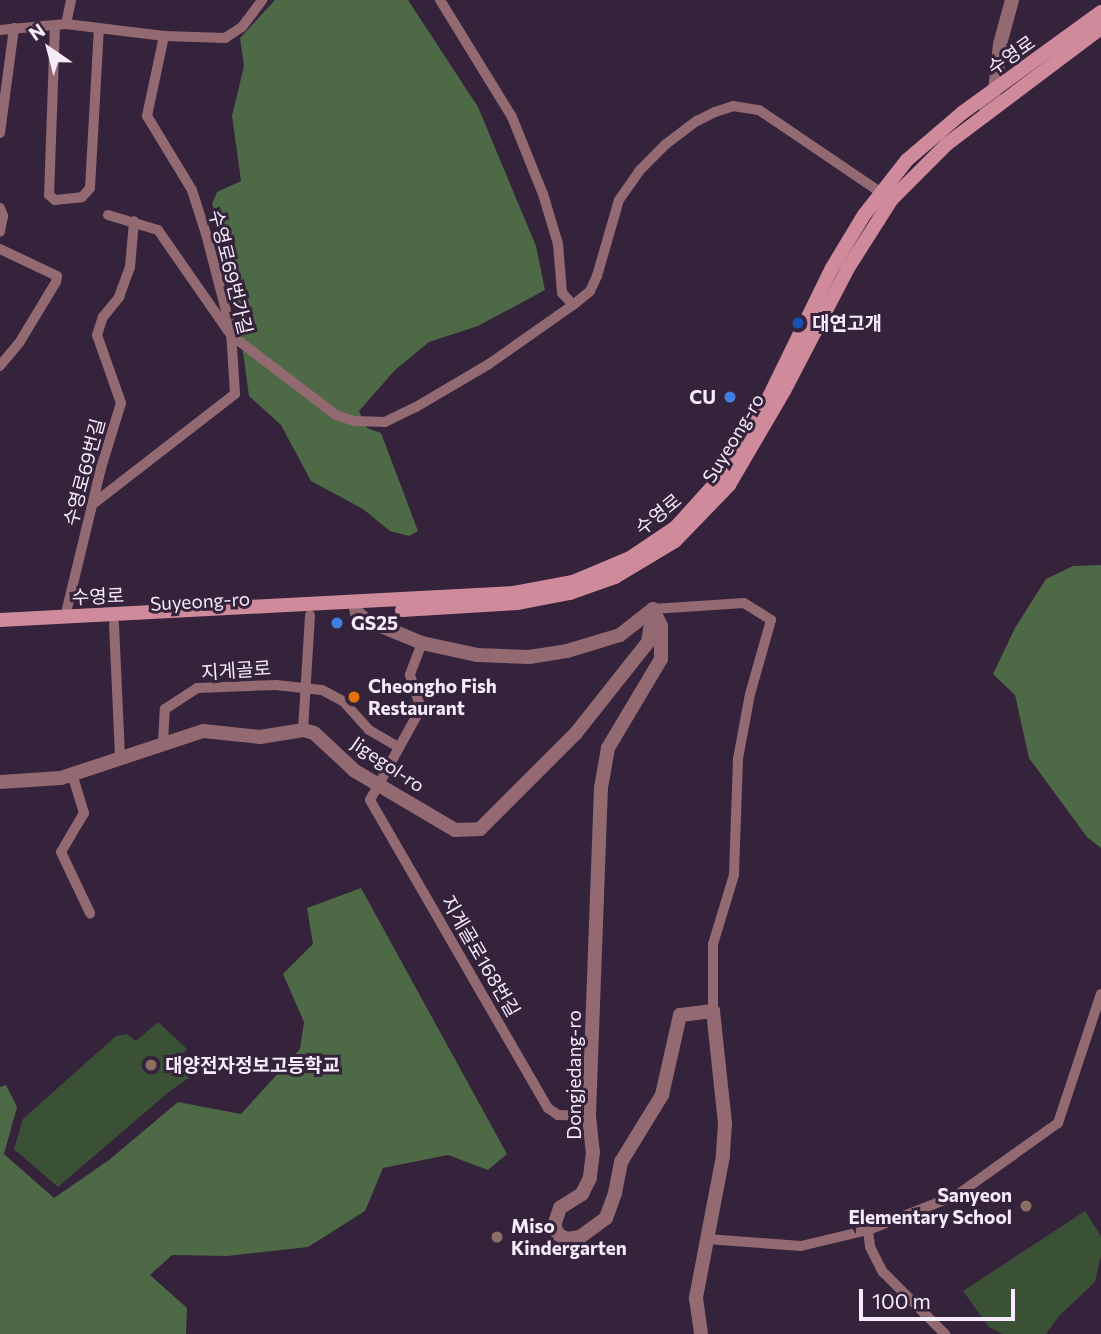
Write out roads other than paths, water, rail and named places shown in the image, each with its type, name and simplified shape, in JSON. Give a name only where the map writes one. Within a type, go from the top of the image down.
[{"type":"main road","name":"수영로","points":[[0,620],[356,608],[546,588],[612,568],[667,534],[695,509],[733,460],[797,341],[832,268],[880,192],[920,148],[1101,12]]},
{"type":"main road","name":"Suyeong-ro","points":[[0,629],[310,615],[356,608],[490,606],[570,593],[615,577],[676,541],[716,501],[740,469],[848,268],[892,199],[923,165],[986,112],[1101,28]]},
{"type":"street","points":[[71,0],[61,25],[55,88],[49,195],[55,200],[82,197],[90,188],[99,28]]},
{"type":"street","points":[[0,30],[61,25],[164,36],[225,38],[242,27],[262,0]]},
{"type":"street","points":[[440,0],[512,117],[543,194],[558,244],[562,293],[573,305]]},
{"type":"street","points":[[986,112],[995,90],[1000,44],[1012,0]]},
{"type":"street","points":[[0,133],[14,28]]},
{"type":"street","name":"수영로69번가길","points":[[93,504],[235,394],[231,335],[215,264],[192,190],[148,116],[164,36]]},
{"type":"street","points":[[108,215],[158,230],[231,335],[336,415],[355,421],[385,422],[489,364],[583,299],[593,284],[618,200],[639,171],[676,136],[715,112],[733,106],[749,106],[759,110],[880,192]]},
{"type":"street","points":[[0,208],[3,216],[0,232]]},
{"type":"street","name":"수영로69번길","points":[[65,617],[121,403],[97,335],[103,317],[119,297],[130,267],[134,221]]},
{"type":"street","points":[[0,249],[57,276],[19,343],[0,366]]},
{"type":"street","points":[[356,608],[366,620],[422,643],[477,655],[529,657],[568,651],[620,635],[653,609],[744,603],[771,620],[750,694],[738,759],[734,874],[713,944],[713,1011],[725,1124],[723,1156],[696,1298],[701,1334]]},
{"type":"street","name":"Jigegol-ro","points":[[303,730],[314,733],[355,771],[455,830],[480,829],[576,733],[624,673],[648,642],[653,609]]},
{"type":"street","name":"Dongjedang-ro","points":[[653,609],[661,626],[661,659],[608,748],[601,787],[589,1116],[593,1152],[590,1178],[582,1194],[560,1208],[554,1224],[558,1234],[566,1239],[580,1237],[606,1218],[615,1193],[621,1162],[662,1095],[680,1015],[713,1011]]},
{"type":"street","points":[[0,782],[61,778],[203,731],[260,737],[303,730],[310,615]]},
{"type":"street","name":"수영로","points":[[114,624],[120,757]]},
{"type":"street","points":[[378,784],[421,708],[410,675],[422,643]]},
{"type":"street","name":"지게골로","points":[[163,743],[165,709],[197,688],[276,684],[322,690],[343,701],[369,730],[398,747]]},
{"type":"street","points":[[72,774],[84,813],[61,852],[90,914]]},
{"type":"street","name":"지게골로168번길","points":[[378,784],[370,800],[548,1108],[558,1115],[589,1116]]},
{"type":"street","points":[[707,1239],[801,1247],[868,1230],[957,1195],[1058,1122],[1101,993]]},
{"type":"street","points":[[868,1230],[870,1247],[883,1272],[945,1334]]},
{"type":"place","name":"대연고개","points":[[798,323]]},
{"type":"place","name":"CU","points":[[730,397]]},
{"type":"place","name":"GS25","points":[[337,623]]},
{"type":"place","name":"Cheongho Fish Restaurant","points":[[354,697]]},
{"type":"place","name":"대양전자정보고등학교","points":[[151,1065]]},
{"type":"place","name":"Sanyeon Elementary School","points":[[1026,1206]]},
{"type":"place","name":"Miso Kindergarten","points":[[497,1237]]}]
